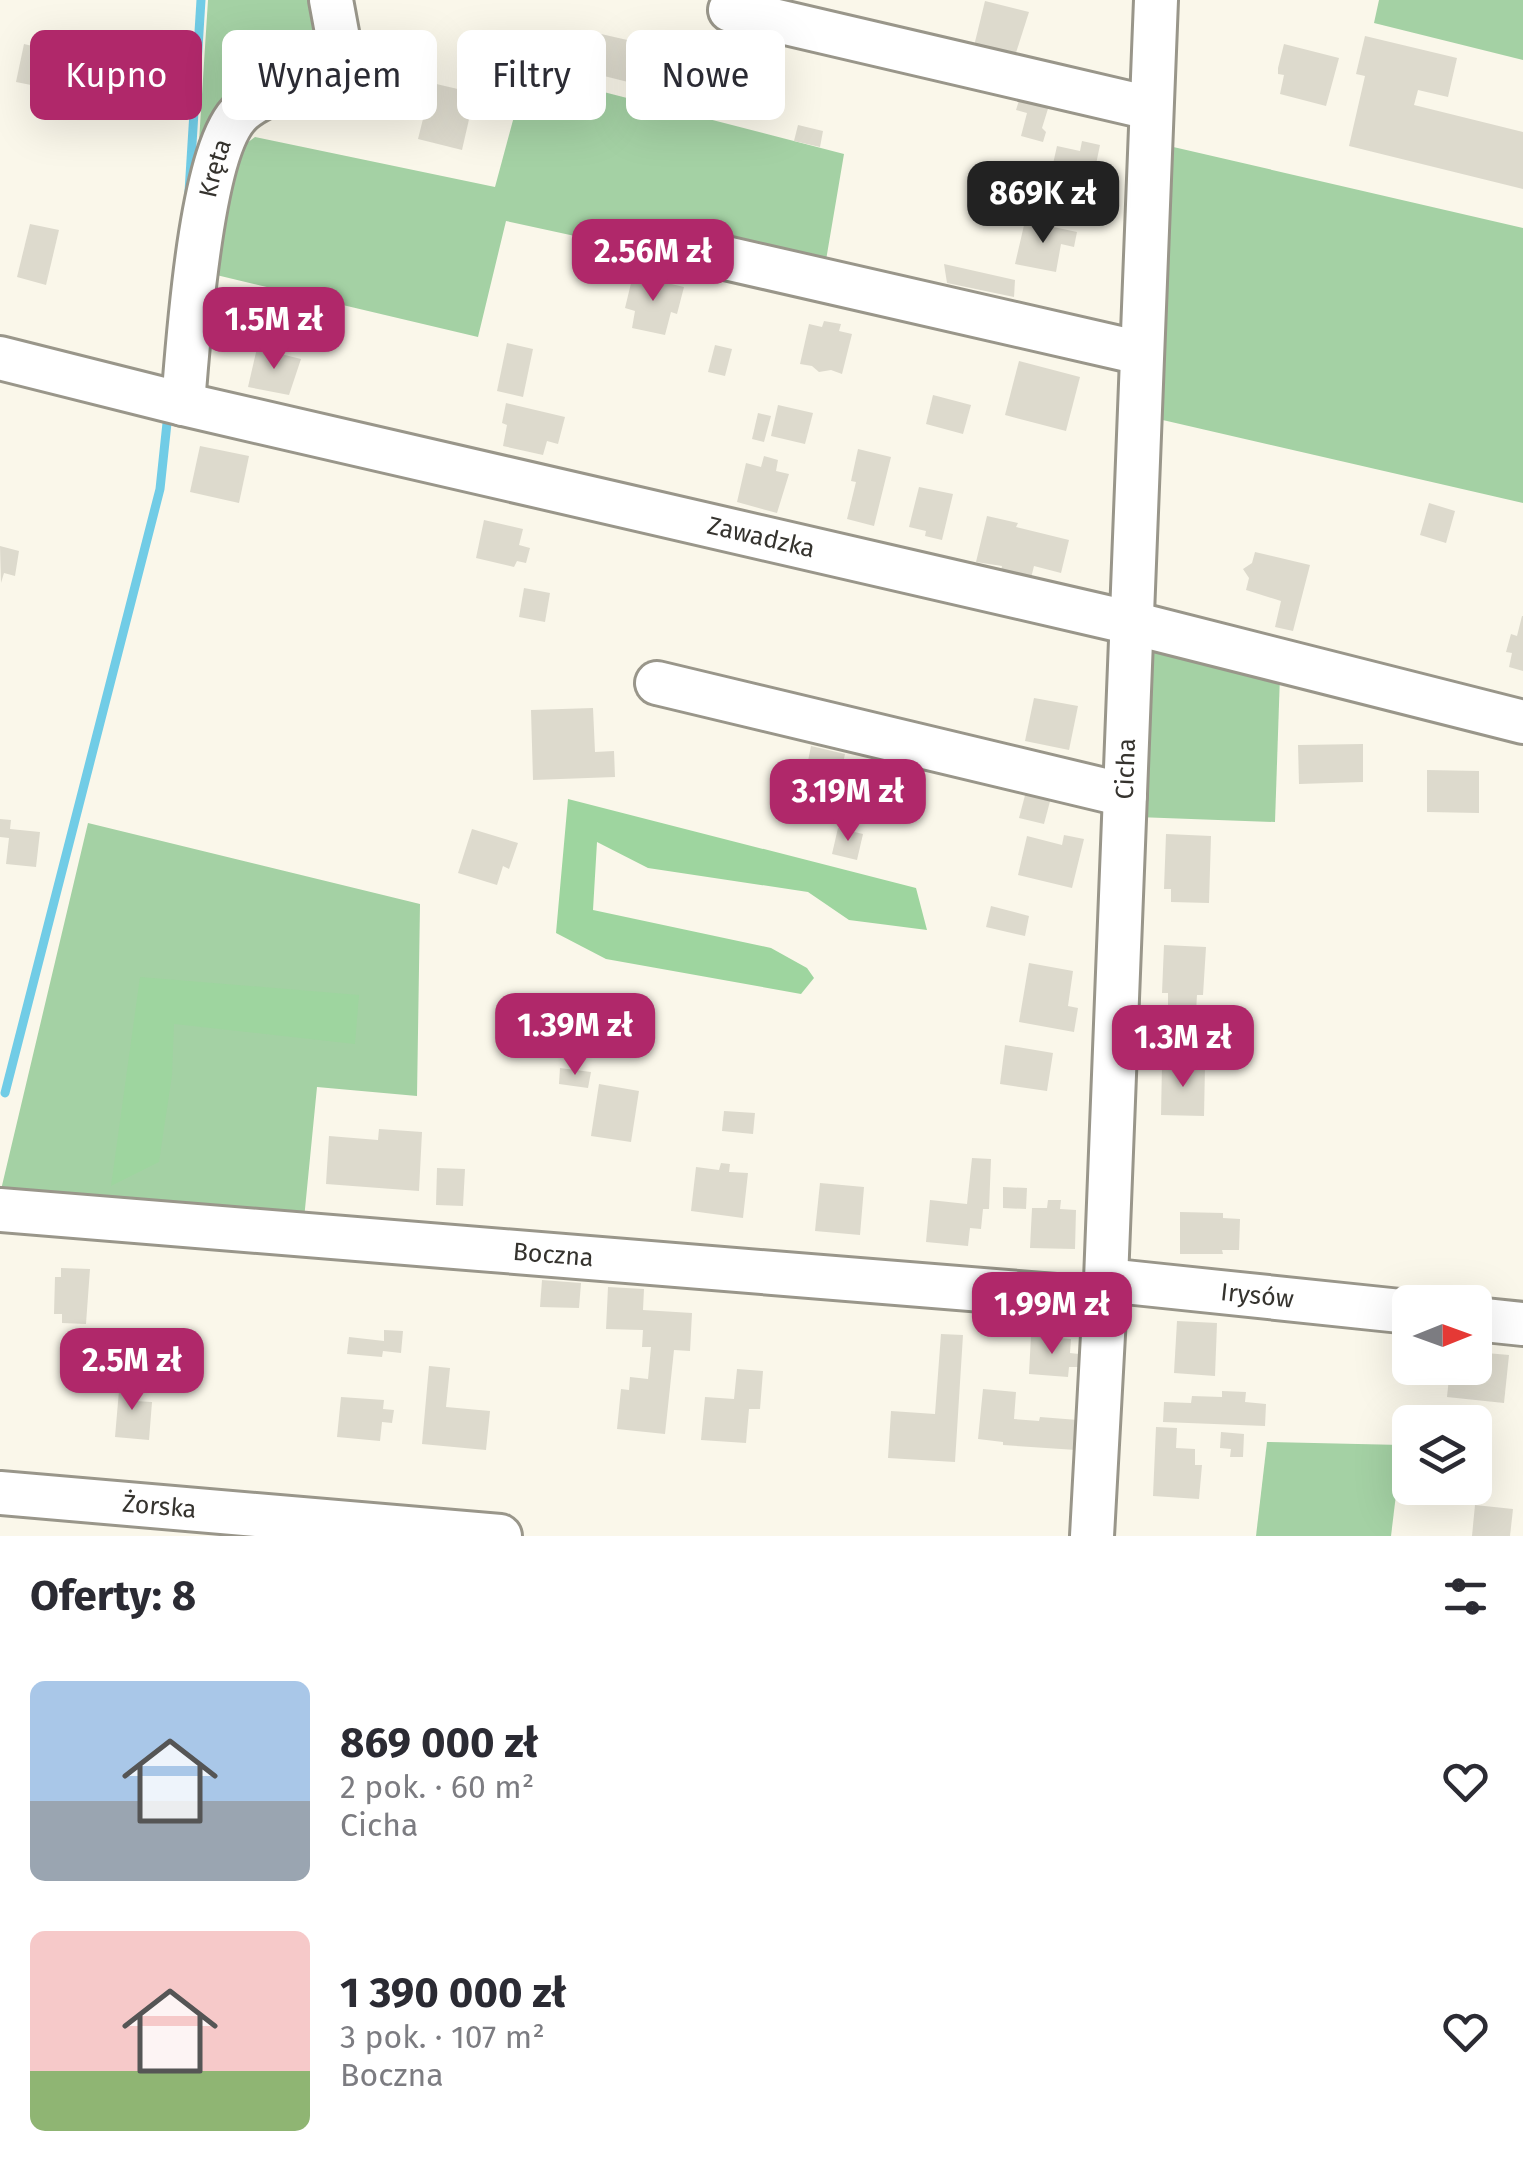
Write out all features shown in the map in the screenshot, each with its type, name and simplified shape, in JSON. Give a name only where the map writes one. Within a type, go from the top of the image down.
[{"type":"street","name":"Kręta","points":[[182,404],[192,291],[209,187],[223,143],[238,114],[262,97],[330,68],[341,54],[331,0]]},
{"type":"street","name":"Cicha","points":[[1092,1536],[1156,0]]},
{"type":"street","points":[[730,10],[1150,108]]},
{"type":"street","points":[[682,248],[1141,354]]},
{"type":"street","name":"Zawadzka","points":[[0,358],[182,404],[1132,624],[1523,722]]},
{"type":"street","points":[[657,683],[1125,795]]},
{"type":"street","name":"Boczna","points":[[0,1210],[1105,1290]]},
{"type":"street","name":"Irysów","points":[[1105,1290],[1392,1311]]},
{"type":"street","points":[[1492,1320],[1523,1324]]},
{"type":"street","name":"Żorska","points":[[0,1493],[500,1536]]},
{"type":"green space","points":[[208,0],[321,0],[327,30],[222,30],[222,120],[236,120],[194,220]]},
{"type":"green space","points":[[1379,0],[1523,0],[1523,60],[1374,23]]},
{"type":"green space","points":[[606,93],[626,98],[626,120],[712,120],[844,154],[824,272],[667,256],[506,221],[478,337],[208,273],[232,154],[255,137],[495,187],[513,120],[606,120]]},
{"type":"green space","points":[[1169,146],[1523,228],[1523,503],[1154,418]]},
{"type":"green space","points":[[1159,646],[1280,675],[1275,822],[1137,817],[1144,656]]},
{"type":"green space","points":[[568,799],[916,888],[927,930],[849,920],[808,892],[648,868],[597,842],[593,910],[771,948],[807,968],[814,978],[801,994],[606,959],[556,933]]},
{"type":"green space","points":[[88,823],[420,904],[417,1096],[317,1087],[304,1219],[0,1194]]},
{"type":"green space","points":[[140,977],[359,995],[355,1044],[174,1024],[172,1075],[159,1162],[111,1186]]},
{"type":"green space","points":[[1267,1442],[1392,1445],[1395,1505],[1391,1536],[1256,1536]]},
{"type":"building","points":[[985,1],[1029,12],[1015,56],[974,46]]},
{"type":"building","points":[[606,35],[626,40],[626,82],[606,76]]},
{"type":"building","points":[[1365,36],[1457,58],[1448,97],[1418,90],[1414,105],[1523,132],[1523,189],[1349,146],[1365,76],[1356,74]]},
{"type":"building","points":[[24,44],[30,45],[30,85],[16,82]]},
{"type":"building","points":[[1284,44],[1339,58],[1326,106],[1280,94],[1284,75],[1278,74],[1278,68]]},
{"type":"building","points":[[437,84],[457,89],[457,120],[469,120],[462,150],[418,139],[423,120],[437,120]]},
{"type":"building","points":[[1022,91],[1051,99],[1042,128],[1046,132],[1043,142],[1021,136],[1027,113],[1016,110]]},
{"type":"building","points":[[798,125],[823,131],[820,147],[794,141]]},
{"type":"building","points":[[1082,141],[1100,145],[1090,193],[1039,182],[1043,162],[1053,164],[1057,146],[1080,151]]},
{"type":"building","points":[[983,192],[1001,195],[995,224],[977,221]]},
{"type":"building","points":[[1025,221],[1077,232],[1074,247],[1061,244],[1056,272],[1015,264]]},
{"type":"building","points":[[30,224],[59,230],[46,285],[17,277]]},
{"type":"building","points":[[944,264],[1015,280],[1014,297],[947,283]]},
{"type":"building","points":[[633,275],[684,287],[677,314],[671,312],[665,335],[632,328],[635,311],[625,308]]},
{"type":"building","points":[[249,307],[266,311],[261,332],[245,329]]},
{"type":"building","points":[[824,321],[841,324],[839,331],[852,334],[842,374],[831,370],[819,372],[800,364],[809,324],[822,327]]},
{"type":"building","points":[[507,343],[533,349],[523,397],[497,391]]},
{"type":"building","points":[[715,345],[732,349],[725,376],[708,372]]},
{"type":"building","points":[[257,348],[301,359],[289,395],[248,387]]},
{"type":"building","points":[[1019,361],[1080,377],[1066,431],[1005,415]]},
{"type":"building","points":[[933,395],[971,405],[963,434],[926,424]]},
{"type":"building","points":[[506,403],[565,417],[558,444],[547,441],[543,455],[503,446]]},
{"type":"building","points":[[778,405],[813,413],[805,444],[771,436]]},
{"type":"building","points":[[758,413],[771,416],[764,442],[752,439]]},
{"type":"building","points":[[200,446],[249,456],[239,503],[190,492]]},
{"type":"building","points":[[858,449],[891,457],[874,526],[847,519],[856,482],[851,481]]},
{"type":"building","points":[[764,456],[778,460],[776,471],[789,474],[777,513],[737,502],[746,463],[761,467]]},
{"type":"building","points":[[919,487],[953,494],[942,540],[909,527]]},
{"type":"building","points":[[1429,503],[1455,511],[1446,543],[1420,535]]},
{"type":"building","points":[[987,516],[1069,540],[1061,573],[1034,566],[1031,578],[1001,571],[1002,566],[976,562]]},
{"type":"building","points":[[484,520],[523,529],[519,545],[530,548],[526,563],[517,561],[514,567],[476,558]]},
{"type":"building","points":[[0,546],[19,551],[15,576],[4,573],[1,583]]},
{"type":"building","points":[[1255,552],[1310,565],[1293,631],[1275,627],[1281,601],[1246,590],[1249,578],[1243,569],[1252,563]]},
{"type":"building","points":[[524,588],[550,593],[545,622],[519,617]]},
{"type":"building","points":[[1522,616],[1523,671],[1509,667],[1512,653],[1506,652],[1511,634],[1517,636]]},
{"type":"building","points":[[1034,698],[1078,706],[1069,750],[1025,741]]},
{"type":"building","points":[[593,708],[595,752],[614,751],[615,777],[533,780],[531,710]]},
{"type":"building","points":[[1363,744],[1363,782],[1299,784],[1298,745]]},
{"type":"building","points":[[811,746],[845,754],[840,777],[833,776],[824,812],[786,803],[795,764],[807,766]]},
{"type":"building","points":[[1427,770],[1479,771],[1479,813],[1427,812]]},
{"type":"building","points":[[1028,784],[1053,790],[1044,824],[1019,818]]},
{"type":"building","points":[[0,819],[11,820],[10,829],[40,832],[36,867],[6,864],[9,838],[0,837]]},
{"type":"building","points":[[838,828],[863,834],[857,860],[832,854]]},
{"type":"building","points":[[472,829],[518,843],[509,869],[503,866],[497,885],[458,873]]},
{"type":"building","points":[[1166,834],[1211,836],[1209,903],[1171,902],[1171,889],[1164,889]]},
{"type":"building","points":[[1064,835],[1084,839],[1072,888],[1018,875],[1027,836],[1062,845]]},
{"type":"building","points":[[991,906],[1029,916],[1025,936],[986,927]]},
{"type":"building","points":[[1164,945],[1206,947],[1203,995],[1197,995],[1196,1012],[1168,1011],[1168,993],[1162,993]]},
{"type":"building","points":[[1029,963],[1073,971],[1068,1006],[1078,1008],[1074,1032],[1019,1022]]},
{"type":"building","points":[[1005,1045],[1053,1053],[1047,1091],[1000,1084]]},
{"type":"building","points":[[1162,1065],[1205,1066],[1204,1116],[1161,1115]]},
{"type":"building","points":[[560,1068],[591,1072],[588,1088],[559,1084]]},
{"type":"building","points":[[599,1084],[639,1091],[631,1142],[591,1136]]},
{"type":"building","points":[[724,1111],[755,1113],[753,1134],[722,1131]]},
{"type":"building","points":[[379,1129],[422,1132],[419,1191],[326,1184],[329,1136],[378,1140]]},
{"type":"building","points":[[972,1158],[991,1159],[989,1209],[983,1209],[981,1229],[970,1228],[968,1246],[926,1242],[930,1200],[967,1204]]},
{"type":"building","points":[[721,1163],[730,1164],[729,1172],[748,1173],[743,1218],[691,1211],[696,1167],[719,1170]]},
{"type":"building","points":[[437,1168],[465,1169],[463,1206],[436,1205]]},
{"type":"building","points":[[820,1183],[864,1187],[860,1235],[815,1231]]},
{"type":"building","points":[[1003,1187],[1027,1188],[1026,1209],[1003,1208]]},
{"type":"building","points":[[1048,1200],[1061,1200],[1060,1209],[1076,1210],[1075,1249],[1030,1248],[1032,1208],[1047,1208]]},
{"type":"building","points":[[1180,1212],[1223,1213],[1223,1218],[1240,1219],[1239,1250],[1180,1254]]},
{"type":"building","points":[[61,1268],[90,1269],[86,1324],[62,1323],[62,1314],[54,1314],[55,1277],[61,1277]]},
{"type":"building","points":[[542,1280],[581,1283],[579,1308],[540,1307]]},
{"type":"building","points":[[608,1287],[644,1289],[643,1310],[692,1313],[690,1351],[674,1350],[665,1434],[617,1429],[621,1389],[629,1390],[630,1377],[648,1379],[651,1347],[642,1347],[643,1330],[606,1329]]},
{"type":"building","points":[[1177,1321],[1217,1323],[1215,1376],[1174,1373]]},
{"type":"building","points":[[384,1330],[403,1331],[401,1353],[383,1351],[382,1357],[347,1354],[349,1337],[384,1341]]},
{"type":"building","points":[[941,1334],[963,1335],[955,1462],[888,1458],[891,1411],[935,1414]]},
{"type":"building","points":[[1031,1336],[1071,1339],[1070,1353],[1079,1354],[1078,1367],[1069,1367],[1068,1377],[1029,1374]]},
{"type":"building","points":[[150,1337],[178,1339],[176,1368],[148,1366]]},
{"type":"building","points":[[1492,1354],[1509,1355],[1504,1403],[1447,1397],[1448,1385],[1492,1385]]},
{"type":"building","points":[[429,1366],[450,1368],[446,1407],[490,1411],[486,1450],[422,1444]]},
{"type":"building","points":[[737,1369],[763,1371],[760,1409],[749,1409],[746,1443],[701,1440],[705,1397],[734,1399]]},
{"type":"building","points":[[120,1379],[137,1381],[135,1401],[152,1402],[149,1440],[115,1437]]},
{"type":"building","points":[[983,1389],[1016,1392],[1014,1419],[1078,1420],[1076,1450],[1003,1445],[978,1439]]},
{"type":"building","points":[[1222,1391],[1246,1392],[1245,1402],[1266,1404],[1265,1426],[1163,1422],[1164,1402],[1191,1403],[1192,1396],[1222,1397]]},
{"type":"building","points":[[341,1397],[384,1400],[383,1409],[394,1410],[392,1423],[382,1422],[380,1441],[337,1437]]},
{"type":"building","points":[[1156,1427],[1177,1428],[1176,1448],[1195,1449],[1195,1465],[1202,1465],[1199,1499],[1153,1496]]},
{"type":"building","points":[[1221,1432],[1244,1434],[1243,1457],[1230,1457],[1231,1449],[1220,1448]]},
{"type":"building","points":[[1475,1505],[1513,1509],[1510,1536],[1472,1536]]},
{"type":"waterway","points":[[189,192],[201,0]]},
{"type":"waterway","points":[[5,1093],[160,489],[167,423]]}]
